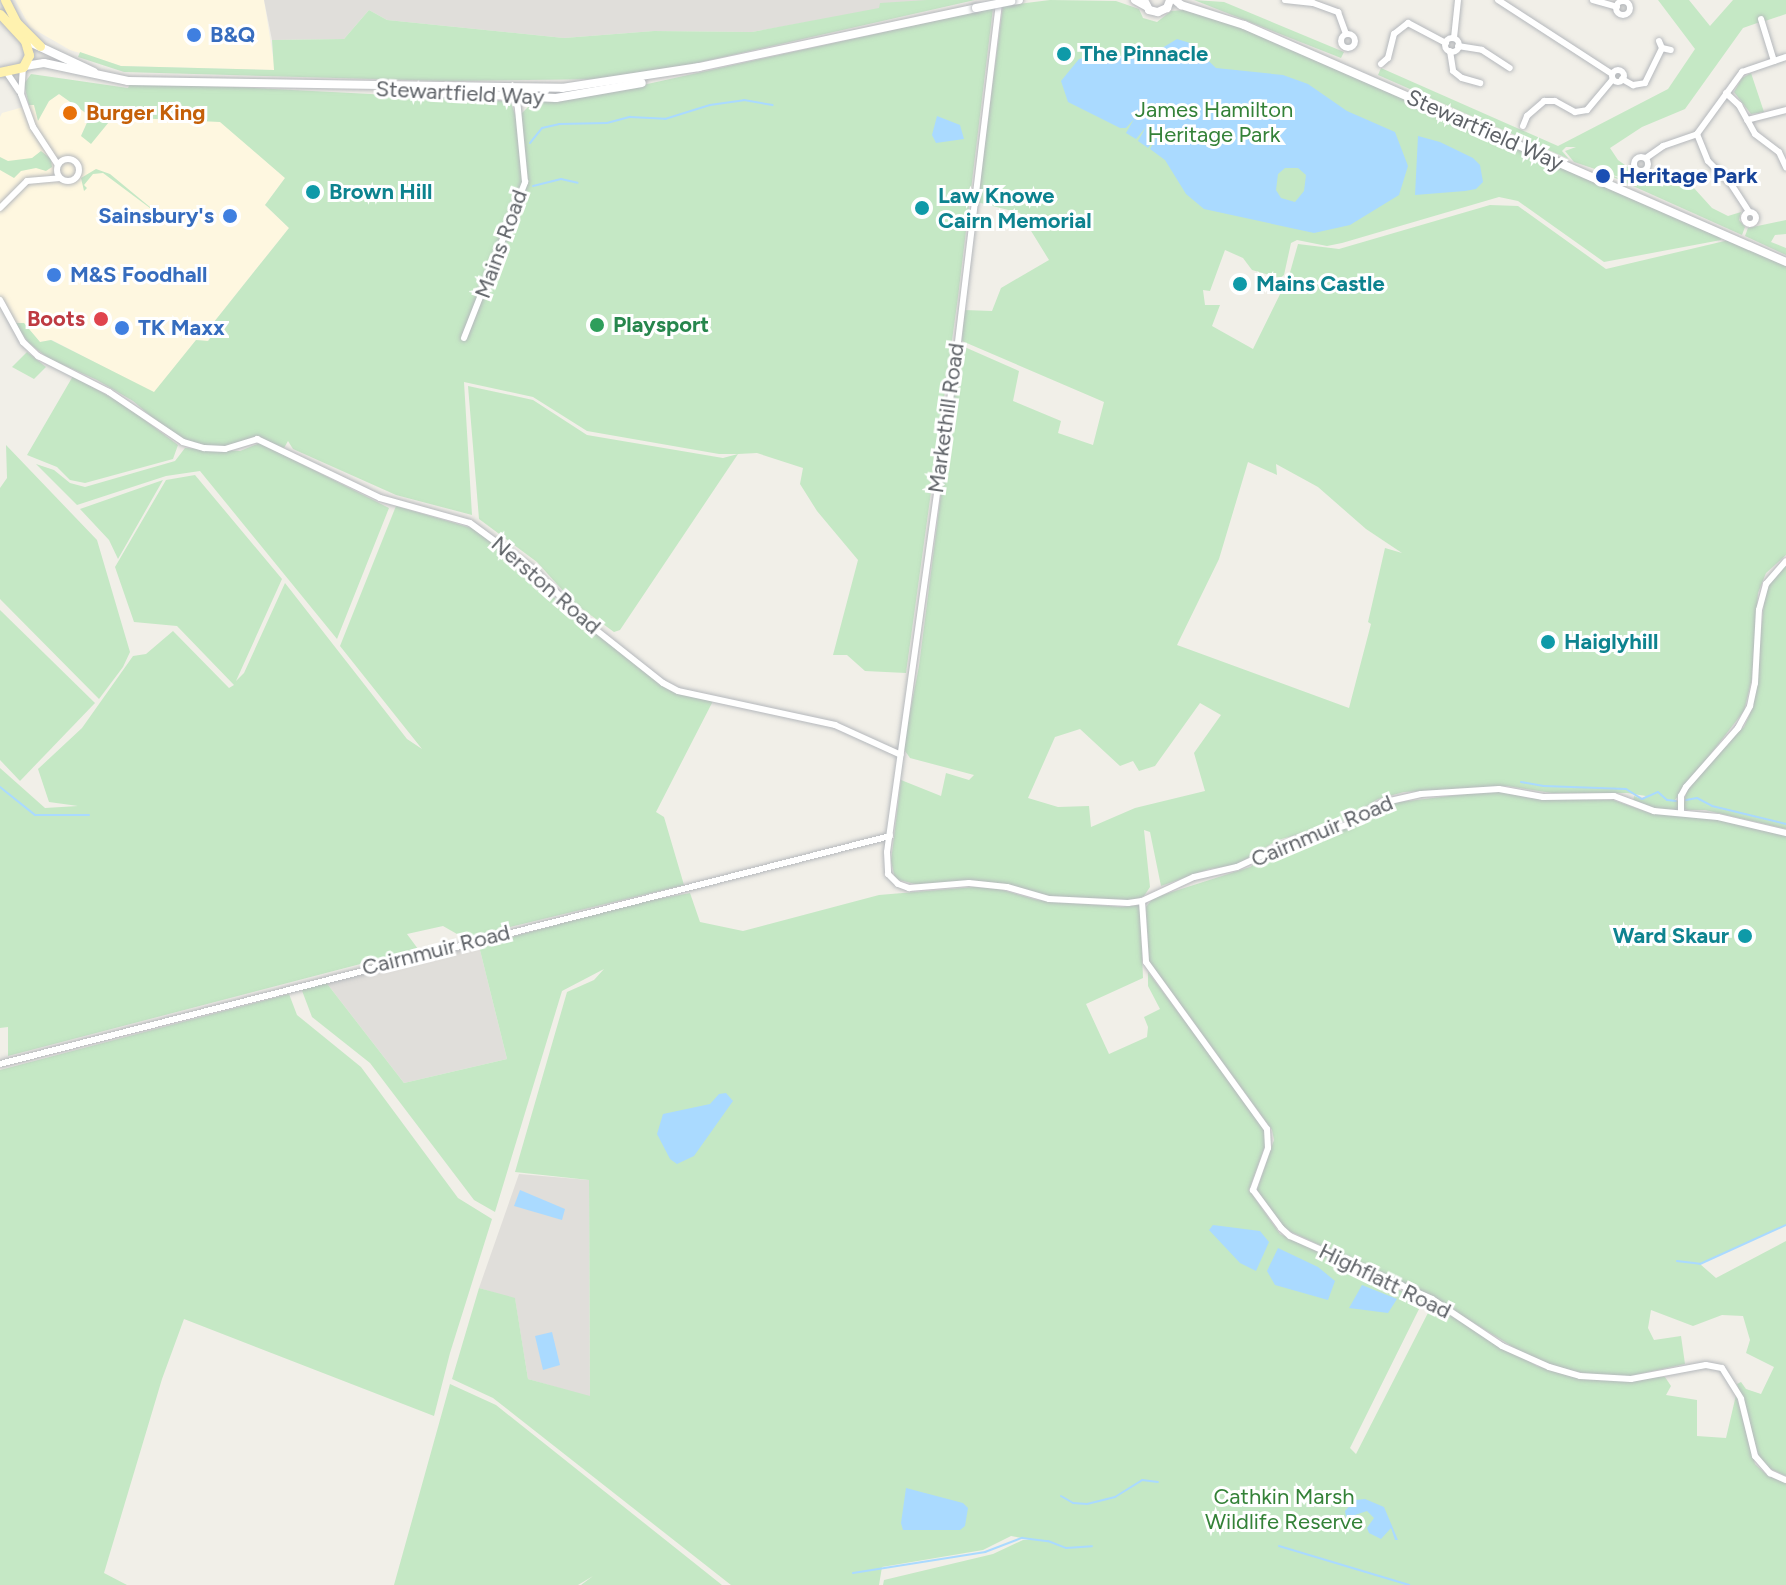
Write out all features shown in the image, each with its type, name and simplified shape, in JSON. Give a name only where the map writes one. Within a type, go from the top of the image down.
[{"type":"main road","points":[[5,0],[16,22],[40,46]]},
{"type":"main road","points":[[0,14],[13,32],[24,39],[29,51],[24,66],[3,74]]},
{"type":"main road","points":[[0,31],[13,32]]},
{"type":"street","name":"Markethill Road","points":[[890,836],[958,343],[999,0]]},
{"type":"street","points":[[1135,0],[1145,3]]},
{"type":"street","points":[[1285,0],[1314,1],[1338,12],[1346,34]]},
{"type":"street","points":[[1458,0],[1454,38],[1458,46]]},
{"type":"street","points":[[1594,0],[1617,7]]},
{"type":"street","name":"Stewartfield Way","points":[[361,86],[517,99],[593,94],[699,67],[1015,1]]},
{"type":"street","points":[[1500,1],[1612,76]]},
{"type":"street","name":"Stewartfield Way","points":[[1145,3],[1153,12],[1173,3],[1244,25],[1786,262]]},
{"type":"street","points":[[1761,19],[1774,61]]},
{"type":"street","points":[[1381,64],[1388,58],[1394,34],[1408,23],[1446,43],[1453,71],[1480,83]]},
{"type":"street","points":[[1765,29],[1773,26]]},
{"type":"street","points":[[1446,43],[1454,38]]},
{"type":"street","name":"Stewartfield Way","points":[[24,39],[106,77]]},
{"type":"street","points":[[1523,126],[1524,114],[1549,100],[1575,112],[1587,110],[1612,76],[1621,71],[1622,79],[1633,85],[1645,83],[1660,45],[1671,50]]},
{"type":"street","points":[[1450,51],[1458,46],[1482,50],[1510,68]]},
{"type":"street","points":[[1381,48],[1390,50]]},
{"type":"street","points":[[1646,158],[1663,146],[1697,134],[1742,72],[1786,57]]},
{"type":"street","name":"Stewartfield Way","points":[[24,66],[44,63],[106,77],[361,86],[562,88],[699,67]]},
{"type":"street","points":[[1497,72],[1502,64]]},
{"type":"street","points":[[21,94],[24,66]]},
{"type":"street","points":[[3,74],[21,94],[35,133],[59,164],[60,178]]},
{"type":"street","points":[[1726,93],[1739,105],[1755,134],[1785,158],[1786,167]]},
{"type":"street","name":"Mains Road","points":[[464,338],[525,182],[517,99]]},
{"type":"street","points":[[1747,120],[1786,110]]},
{"type":"street","points":[[1697,134],[1708,161],[1731,184],[1749,212]]},
{"type":"street","points":[[0,208],[19,186],[46,177],[72,180],[79,171],[75,162],[59,164],[46,177]]},
{"type":"street","name":"Nerston Road","points":[[0,300],[12,325],[38,356],[109,392],[183,442],[204,448],[225,449],[257,439],[380,498],[480,528],[534,570],[586,622],[678,691],[835,725],[901,755]]},
{"type":"street","points":[[3,325],[12,325]]},
{"type":"street","points":[[1681,811],[1681,796],[1686,787],[1738,728],[1750,706],[1755,683],[1759,610],[1766,584],[1786,561]]},
{"type":"street","name":"Cairnmuir Road","points":[[874,842],[887,852],[888,874],[898,884],[909,888],[969,883],[1007,887],[1049,899],[1142,901],[1194,877],[1237,867],[1293,841],[1347,825],[1381,803],[1421,794],[1499,789],[1543,797],[1614,796],[1654,811],[1681,811],[1786,833]]},
{"type":"street","points":[[887,852],[890,836]]},
{"type":"street","name":"Cairnmuir Road","points":[[0,1064],[296,985],[890,836]]},
{"type":"street","name":"Highflatt Road","points":[[1142,901],[1146,962],[1267,1129],[1268,1148],[1253,1190],[1281,1228],[1290,1236],[1432,1299],[1502,1346],[1549,1367],[1580,1376],[1631,1379],[1706,1365],[1722,1368],[1741,1399],[1755,1456],[1770,1473],[1786,1480]]},
{"type":"shaded area","points":[[15,0],[264,0],[275,70],[121,66],[70,50],[30,27]]},
{"type":"shaded area","points":[[264,0],[930,0],[752,32],[654,31],[564,38],[387,20],[369,10],[344,39],[272,40]]},
{"type":"shaded area","points":[[59,94],[90,116],[81,136],[112,117],[220,121],[285,178],[265,205],[289,228],[214,322],[215,332],[207,341],[196,340],[154,393],[52,340],[40,342],[24,324],[14,323],[0,296],[0,117],[2,113],[34,104],[38,120],[49,101]]},
{"type":"shaded area","points":[[479,946],[507,1059],[404,1083],[325,981]]},
{"type":"shaded area","points":[[519,1174],[589,1180],[590,1397],[528,1379],[515,1299],[479,1288]]},
{"type":"green space","points":[[975,0],[697,63],[605,79],[446,81],[124,72],[78,57],[80,52],[121,66],[274,70],[272,40],[344,39],[369,10],[387,20],[564,38],[654,31],[752,32],[879,8],[880,3]]},
{"type":"green space","name":"James Hamilton Heritage Park","points":[[1050,0],[1116,1],[1139,9],[1143,18],[1157,22],[1171,11],[1183,10],[1242,27],[1719,235],[1721,240],[1604,262],[1518,201],[1499,197],[1342,243],[1327,246],[1297,240],[1291,243],[1284,275],[1280,278],[1252,270],[1243,258],[1225,250],[1210,291],[1203,290],[1205,305],[1220,305],[1212,326],[1253,349],[1289,276],[1298,244],[1339,249],[1490,205],[1518,206],[1606,269],[1729,240],[1786,265],[1786,555],[1766,573],[1758,593],[1752,678],[1744,711],[1675,800],[1679,801],[1679,811],[1654,811],[1633,803],[1634,796],[1642,799],[1646,796],[1627,793],[1552,793],[1507,786],[1404,792],[1378,799],[1340,823],[1278,840],[1236,865],[1209,869],[1161,886],[1150,832],[1144,830],[1150,887],[1144,896],[1133,901],[1056,898],[990,882],[915,884],[895,879],[891,861],[901,780],[941,796],[946,773],[969,780],[974,775],[910,758],[903,748],[919,666],[960,345],[1019,371],[1013,401],[1061,421],[1058,433],[1093,445],[1104,402],[962,341],[964,310],[992,311],[1001,288],[1049,260],[1020,213],[977,202],[1003,6]],"holes":[[[1248,462],[1277,475],[1276,464],[1318,487],[1366,529],[1402,553],[1385,548],[1368,622],[1371,624],[1349,708],[1177,645],[1219,559]],[[1200,703],[1221,715],[1194,753],[1205,791],[1135,808],[1091,827],[1089,806],[1058,807],[1028,798],[1055,737],[1080,729],[1120,766],[1133,761],[1139,771],[1155,766]]]},
{"type":"green space","points":[[1194,0],[1224,2],[1344,52],[1341,58]]},
{"type":"green space","points":[[1658,0],[1689,0],[1710,26],[1733,0],[1786,0],[1786,14],[1765,21],[1762,16],[1760,22],[1743,28],[1685,109],[1642,127],[1610,148],[1618,160],[1636,173],[1647,172],[1653,183],[1663,187],[1662,180],[1685,171],[1693,187],[1712,208],[1728,216],[1741,212],[1739,220],[1745,227],[1742,235],[1604,173],[1622,179],[1619,172],[1619,177],[1574,162],[1565,151],[1576,147],[1566,147],[1562,151],[1569,159],[1378,75],[1381,68],[1558,146],[1668,89],[1695,49]]},
{"type":"green space","name":"Playsport","points":[[993,8],[958,297],[906,673],[865,671],[847,655],[833,655],[858,560],[817,511],[800,484],[803,468],[757,453],[719,454],[587,431],[533,397],[464,382],[472,515],[396,495],[293,449],[288,441],[284,448],[258,437],[229,447],[194,445],[167,430],[133,401],[97,380],[48,358],[29,343],[14,323],[24,323],[40,342],[51,340],[154,392],[196,340],[208,341],[215,332],[214,322],[289,228],[265,205],[285,178],[220,122],[113,117],[91,144],[81,136],[90,116],[59,94],[49,101],[38,121],[34,105],[29,105],[24,84],[31,74],[128,88],[130,84],[235,87],[506,101],[511,103],[515,114],[521,114],[533,102],[602,94]]},
{"type":"green space","points":[[1751,73],[1764,112],[1751,114],[1734,92],[1742,78]]},
{"type":"green space","points":[[41,151],[51,159],[52,167],[46,171],[36,168],[21,171],[14,178],[0,170],[0,157],[8,161],[32,158]]},
{"type":"green space","points":[[96,169],[110,174],[162,217],[103,173],[93,174],[84,185],[87,188],[84,191],[81,178]]},
{"type":"green space","points":[[1786,220],[1786,234],[1775,235],[1771,242],[1786,248],[1786,255],[1745,236],[1748,228]]},
{"type":"green space","points":[[27,352],[46,367],[34,379],[12,367]]},
{"type":"green space","points":[[73,376],[126,406],[178,445],[173,459],[85,483],[70,480],[57,467],[27,455]]},
{"type":"green space","points":[[468,386],[533,400],[587,435],[723,458],[738,454],[620,630],[614,632],[574,603],[537,562],[479,519]]},
{"type":"green space","points":[[260,443],[389,508],[337,639],[200,471],[166,476],[77,505],[36,464],[54,470],[70,483],[85,487],[175,461],[185,448],[240,451]]},
{"type":"green space","points":[[6,445],[97,540],[130,652],[123,667],[99,699],[0,599],[0,488],[7,478]]},
{"type":"green space","points":[[195,475],[282,579],[236,681],[244,673],[285,583],[407,739],[422,749],[340,646],[396,506],[478,530],[517,561],[562,605],[663,686],[713,701],[656,812],[664,817],[684,885],[464,938],[443,926],[407,934],[418,949],[8,1056],[8,1027],[0,1028],[0,768],[45,808],[78,806],[49,802],[38,769],[82,728],[133,656],[146,654],[173,631],[229,688],[234,685],[177,626],[134,622],[115,567],[166,480]]},
{"type":"green space","points":[[163,480],[118,559],[109,540],[80,509]]},
{"type":"green space","points":[[1786,564],[1786,829],[1705,810],[1687,810],[1683,808],[1687,789],[1712,756],[1744,727],[1753,707],[1765,594],[1770,579]]},
{"type":"green space","points":[[0,610],[95,703],[20,781],[0,760]]},
{"type":"green space","name":"Cathkin Marsh Wildlife Reserve","points":[[1499,790],[1529,798],[1613,800],[1650,813],[1719,819],[1786,835],[1786,1225],[1700,1264],[1716,1278],[1786,1241],[1786,1476],[1765,1466],[1759,1457],[1737,1384],[1741,1382],[1746,1389],[1761,1394],[1774,1367],[1746,1353],[1750,1340],[1743,1316],[1722,1315],[1693,1326],[1651,1310],[1648,1328],[1654,1340],[1681,1336],[1685,1364],[1625,1377],[1665,1377],[1671,1386],[1666,1395],[1697,1400],[1697,1436],[1726,1438],[1736,1395],[1755,1464],[1768,1476],[1786,1483],[1786,1585],[883,1585],[884,1580],[993,1554],[1023,1540],[1032,1540],[1011,1536],[983,1550],[882,1567],[879,1585],[731,1585],[493,1398],[452,1379],[479,1288],[515,1298],[528,1379],[590,1396],[589,1180],[515,1172],[567,992],[594,980],[604,969],[562,991],[495,1212],[474,1200],[370,1063],[312,1017],[301,988],[325,981],[404,1083],[507,1059],[479,946],[636,903],[690,893],[700,922],[743,931],[879,895],[974,887],[999,889],[1037,900],[1122,907],[1140,905],[1143,978],[1086,1004],[1109,1054],[1147,1037],[1148,1027],[1144,1017],[1160,1009],[1148,986],[1148,972],[1265,1128],[1266,1143],[1249,1190],[1280,1234],[1423,1301],[1350,1448],[1356,1454],[1432,1305],[1537,1366],[1573,1377],[1610,1377],[1572,1371],[1531,1358],[1432,1297],[1285,1229],[1257,1190],[1274,1140],[1272,1130],[1149,961],[1146,907],[1153,898],[1250,867],[1276,850],[1337,831],[1383,804]]},
{"type":"green space","points":[[289,994],[297,1015],[361,1067],[458,1198],[492,1219],[450,1353],[434,1416],[184,1319],[162,1379],[104,1573],[127,1585],[0,1585],[0,1070]]},
{"type":"green space","points":[[450,1384],[496,1405],[722,1585],[581,1585],[593,1576],[578,1585],[394,1585]]},
{"type":"water","points":[[1177,39],[1190,43],[1216,68],[1283,75],[1308,84],[1347,111],[1395,132],[1408,166],[1399,195],[1350,225],[1314,233],[1204,209],[1186,194],[1165,160],[1150,149],[1158,135],[1148,148],[1138,141],[1146,127],[1136,139],[1126,133],[1134,119],[1126,128],[1120,128],[1068,102],[1061,81],[1079,59],[1100,53],[1135,59],[1152,54]],"holes":[[[1285,168],[1298,168],[1306,175],[1304,191],[1295,202],[1281,198],[1276,190],[1278,174]]]},
{"type":"water","points":[[937,116],[960,125],[964,139],[936,143],[932,135]]},
{"type":"water","points":[[1418,136],[1440,142],[1473,158],[1480,165],[1483,182],[1476,189],[1415,195]]},
{"type":"water","points":[[726,1093],[733,1101],[694,1156],[677,1164],[670,1159],[657,1134],[663,1114],[710,1104],[719,1094]]},
{"type":"water","points":[[520,1190],[565,1209],[562,1220],[514,1206]]},
{"type":"water","points":[[1213,1225],[1260,1231],[1269,1242],[1256,1271],[1240,1263],[1209,1230]]},
{"type":"water","points":[[1278,1248],[1318,1267],[1335,1281],[1328,1300],[1275,1285],[1267,1271]]},
{"type":"water","points":[[1362,1285],[1397,1299],[1388,1313],[1349,1308]]},
{"type":"water","points":[[552,1332],[560,1365],[543,1370],[535,1336]]},
{"type":"water","points":[[906,1488],[963,1503],[968,1508],[965,1526],[960,1530],[903,1530],[901,1523]]},
{"type":"water","points":[[1365,1499],[1384,1507],[1398,1540],[1395,1540],[1391,1528],[1381,1539],[1369,1533],[1367,1528],[1374,1518],[1367,1511],[1352,1516],[1358,1528],[1343,1528],[1347,1523],[1345,1511],[1355,1500]]},
{"type":"waterway","points":[[530,143],[542,128],[559,124],[607,123],[630,117],[665,119],[710,105],[744,100],[773,105]]},
{"type":"waterway","points":[[533,186],[561,179],[578,183]]},
{"type":"waterway","points":[[1521,782],[1544,786],[1626,789],[1642,799],[1658,792],[1667,800],[1676,801]]},
{"type":"waterway","points":[[0,787],[35,815],[89,815]]},
{"type":"waterway","points":[[1686,800],[1697,798],[1712,806],[1786,824]]},
{"type":"waterway","points":[[1677,1261],[1700,1264],[1786,1225]]},
{"type":"waterway","points":[[1061,1496],[1073,1503],[1087,1504],[1115,1497],[1142,1480],[1158,1482]]},
{"type":"waterway","points":[[853,1573],[985,1552],[1022,1538],[1048,1541],[1066,1548],[1092,1546]]},
{"type":"waterway","points":[[1279,1546],[1409,1585]]},
{"type":"place","name":"B&Q","points":[[194,35]]},
{"type":"place","name":"The Pinnacle","points":[[1064,54]]},
{"type":"place","name":"Burger King","points":[[70,113]]},
{"type":"place","name":"Heritage Park","points":[[1603,176]]},
{"type":"place","name":"Brown Hill","points":[[313,192]]},
{"type":"place","name":"Law Knowe Cairn Memorial","points":[[922,208]]},
{"type":"place","name":"Sainsbury's","points":[[230,216]]},
{"type":"place","name":"M&S Foodhall","points":[[54,275]]},
{"type":"place","name":"Mains Castle","points":[[1240,284]]},
{"type":"place","name":"Boots","points":[[101,319]]},
{"type":"place","name":"Playsport","points":[[597,325]]},
{"type":"place","name":"TK Maxx","points":[[122,328]]},
{"type":"place","name":"Haiglyhill","points":[[1548,642]]},
{"type":"place","name":"Ward Skaur","points":[[1745,936]]}]
